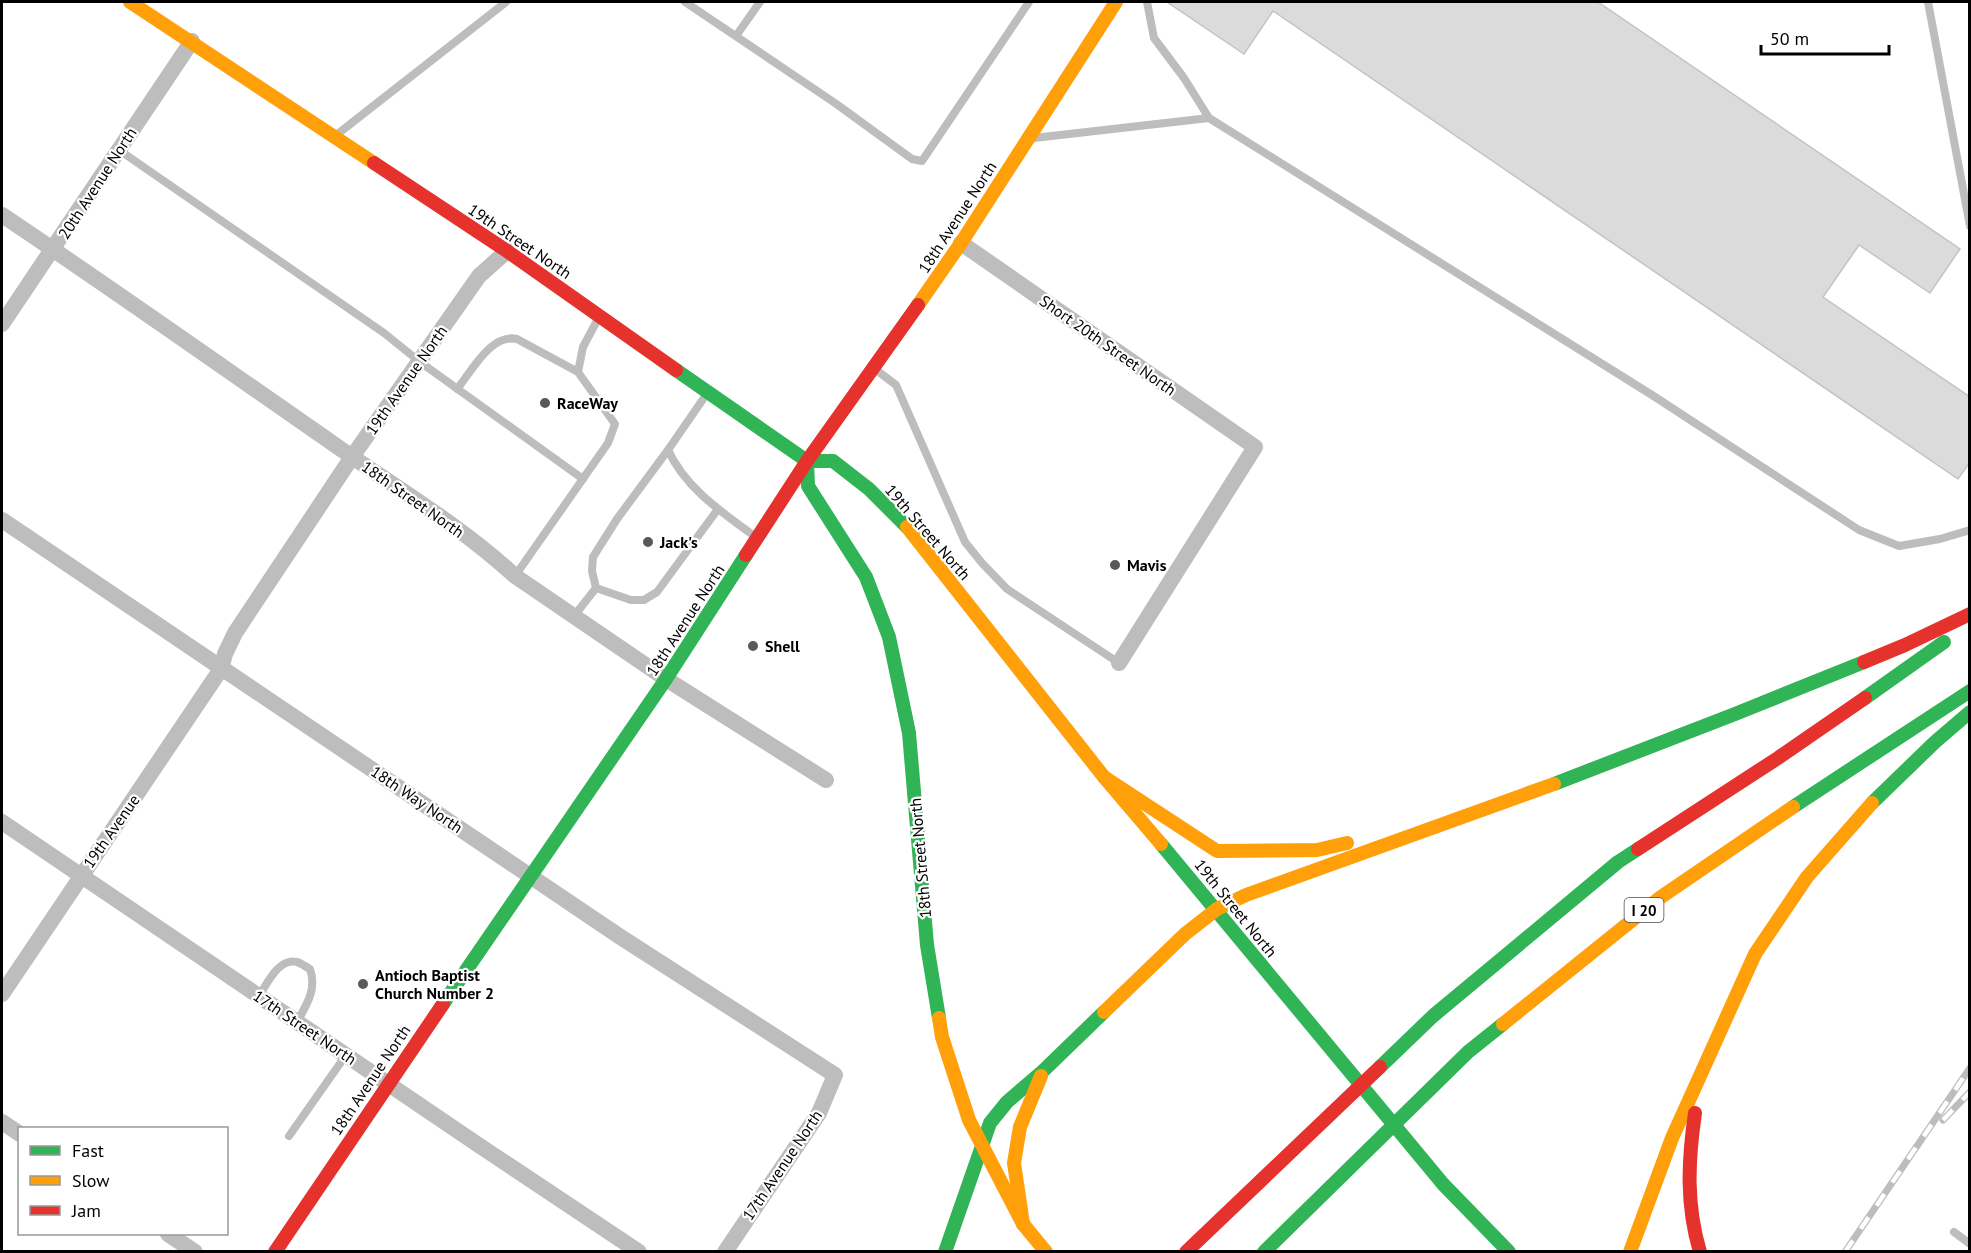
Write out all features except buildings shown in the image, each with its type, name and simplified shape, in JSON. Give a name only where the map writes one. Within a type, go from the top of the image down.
[{"type":"main road","name":"19th Street North","points":[[130,2],[507,251],[807,461],[833,460],[869,489],[910,530],[1104,777],[1217,909],[1443,1184],[1509,1251]]},
{"type":"main road","name":"18th Avenue North","points":[[274,1251],[666,679],[807,461],[960,243],[1116,2]]},
{"type":"main road","name":"18th Street North","points":[[807,461],[808,486],[866,577],[889,637],[909,733],[927,945],[942,1037],[969,1120],[1023,1224],[1046,1251]]},
{"type":"main road","points":[[945,1251],[990,1124],[1007,1102],[1043,1071],[1185,934],[1217,909],[1246,895],[1493,807],[1735,714],[1905,645],[1970,614]]},
{"type":"main road","points":[[1186,1251],[1433,1016],[1618,862],[1778,758],[1970,624]]},
{"type":"main road","name":"I 20","points":[[1264,1251],[1468,1052],[1660,897],[1970,691]]},
{"type":"main road","points":[[1630,1251],[1672,1138],[1755,954],[1807,877],[1863,811],[1970,712]]},
{"type":"main road","points":[[1104,777],[1216,851],[1317,850],[1493,807]]},
{"type":"main road","points":[[1023,1224],[1014,1163],[1020,1127],[1043,1071]]},
{"type":"main road","points":[[1700,1079],[1690,1146],[1687,1200],[1700,1251]]},
{"type":"street","name":"20th Avenue North","points":[[2,324],[192,41]]},
{"type":"street","name":"18th Street North","points":[[2,215],[479,545],[515,576],[666,679],[826,780]]},
{"type":"street","name":"Short 20th Street North","points":[[960,243],[1255,447],[1119,663]]},
{"type":"street","name":"19th Avenue North","points":[[220,669],[235,633],[352,457],[479,276],[507,251]]},
{"type":"street","name":"18th Way North","points":[[2,520],[220,669],[531,875],[618,936],[835,1075]]},
{"type":"street","name":"19th Avenue","points":[[2,994],[220,669]]},
{"type":"street","name":"17th Street North","points":[[2,822],[639,1251]]},
{"type":"street","name":"17th Avenue North","points":[[725,1251],[819,1113],[835,1075]]},
{"type":"street","points":[[2,1122],[18,1133]]},
{"type":"street","points":[[171,1235],[195,1251]]},
{"type":"lane","points":[[334,136],[506,2]]},
{"type":"lane","points":[[685,2],[835,103],[912,159],[922,161],[1029,2]]},
{"type":"lane","points":[[736,36],[760,2]]},
{"type":"lane","points":[[1147,2],[1154,38],[1184,78],[1209,118],[1652,395],[1859,530],[1899,546],[1940,539],[1970,530]]},
{"type":"lane","points":[[1928,2],[1970,226]]},
{"type":"lane","points":[[1028,138],[1209,118]]},
{"type":"lane","points":[[119,150],[384,333],[420,362],[583,479]]},
{"type":"lane","points":[[578,372],[583,347],[600,316]]},
{"type":"lane","points":[[458,389],[489,348],[502,339],[518,339],[578,372],[615,424],[608,443],[515,576]]},
{"type":"lane","points":[[874,368],[896,385],[965,542],[982,563],[1007,589],[1119,663]]},
{"type":"lane","points":[[596,588],[592,571],[594,557],[617,519],[708,392]]},
{"type":"lane","points":[[668,450],[675,465],[706,500],[758,538]]},
{"type":"lane","points":[[596,588],[631,600],[644,600],[657,592],[718,509]]},
{"type":"lane","points":[[574,616],[596,588]]},
{"type":"lane","points":[[259,996],[277,970],[285,963],[297,961],[310,969],[313,979],[311,996],[297,1022]]},
{"type":"lane","points":[[289,1136],[347,1055]]},
{"type":"lane","points":[[1954,1232],[1970,1244]]},
{"type":"railway","points":[[1845,1252],[1970,1068]]},
{"type":"railway","points":[[1943,1120],[1970,1092]]},
{"type":"traffic: fast","points":[[676,370],[807,461],[833,461],[869,489],[907,527]]},
{"type":"traffic: fast","points":[[807,461],[808,486],[866,577],[889,637],[909,733],[927,945],[939,1018]]},
{"type":"traffic: fast","points":[[443,1004],[666,679],[746,555]]},
{"type":"traffic: fast","points":[[1865,698],[1944,642]]},
{"type":"traffic: fast","points":[[1554,784],[1864,662]]},
{"type":"traffic: fast","points":[[1793,807],[1970,691]]},
{"type":"traffic: fast","points":[[1872,803],[1935,742],[1970,712]]},
{"type":"traffic: fast","points":[[1161,844],[1443,1184],[1509,1252]]},
{"type":"traffic: fast","points":[[1380,1067],[1433,1016],[1618,862],[1638,849]]},
{"type":"traffic: fast","points":[[945,1252],[990,1123],[1007,1102],[1104,1012]]},
{"type":"traffic: fast","points":[[1264,1252],[1468,1052],[1503,1024]]},
{"type":"traffic: slow","points":[[130,2],[374,163]]},
{"type":"traffic: slow","points":[[918,305],[961,243],[1116,2]]},
{"type":"traffic: slow","points":[[907,527],[1104,777],[1161,844]]},
{"type":"traffic: slow","points":[[1104,777],[1217,851],[1317,850],[1347,843]]},
{"type":"traffic: slow","points":[[1104,1012],[1185,934],[1217,909],[1246,895],[1554,784]]},
{"type":"traffic: slow","points":[[1630,1252],[1672,1138],[1755,954],[1807,877],[1872,803]]},
{"type":"traffic: slow","points":[[1503,1024],[1661,897],[1793,807]]},
{"type":"traffic: slow","points":[[939,1018],[942,1037],[969,1120],[1023,1224],[1046,1252]]},
{"type":"traffic: slow","points":[[1023,1224],[1014,1163],[1020,1127],[1041,1076]]},
{"type":"traffic: jam","points":[[374,163],[507,251],[676,370]]},
{"type":"traffic: jam","points":[[746,555],[807,461],[918,305]]},
{"type":"traffic: jam","points":[[1864,662],[1970,614]]},
{"type":"traffic: jam","points":[[1638,849],[1865,698]]},
{"type":"traffic: jam","points":[[275,1252],[443,1004]]},
{"type":"traffic: jam","points":[[1186,1252],[1380,1067]]},
{"type":"traffic: jam","points":[[1695,1113],[1691,1148],[1690,1200],[1700,1252]]},
{"type":"place","name":"RaceWay","points":[[545,403]]},
{"type":"place","name":"Jack's","points":[[648,542]]},
{"type":"place","name":"Mavis","points":[[1115,565]]},
{"type":"place","name":"Shell","points":[[753,646]]},
{"type":"place","name":"Antioch Baptist Church Number 2","points":[[363,984]]}]
